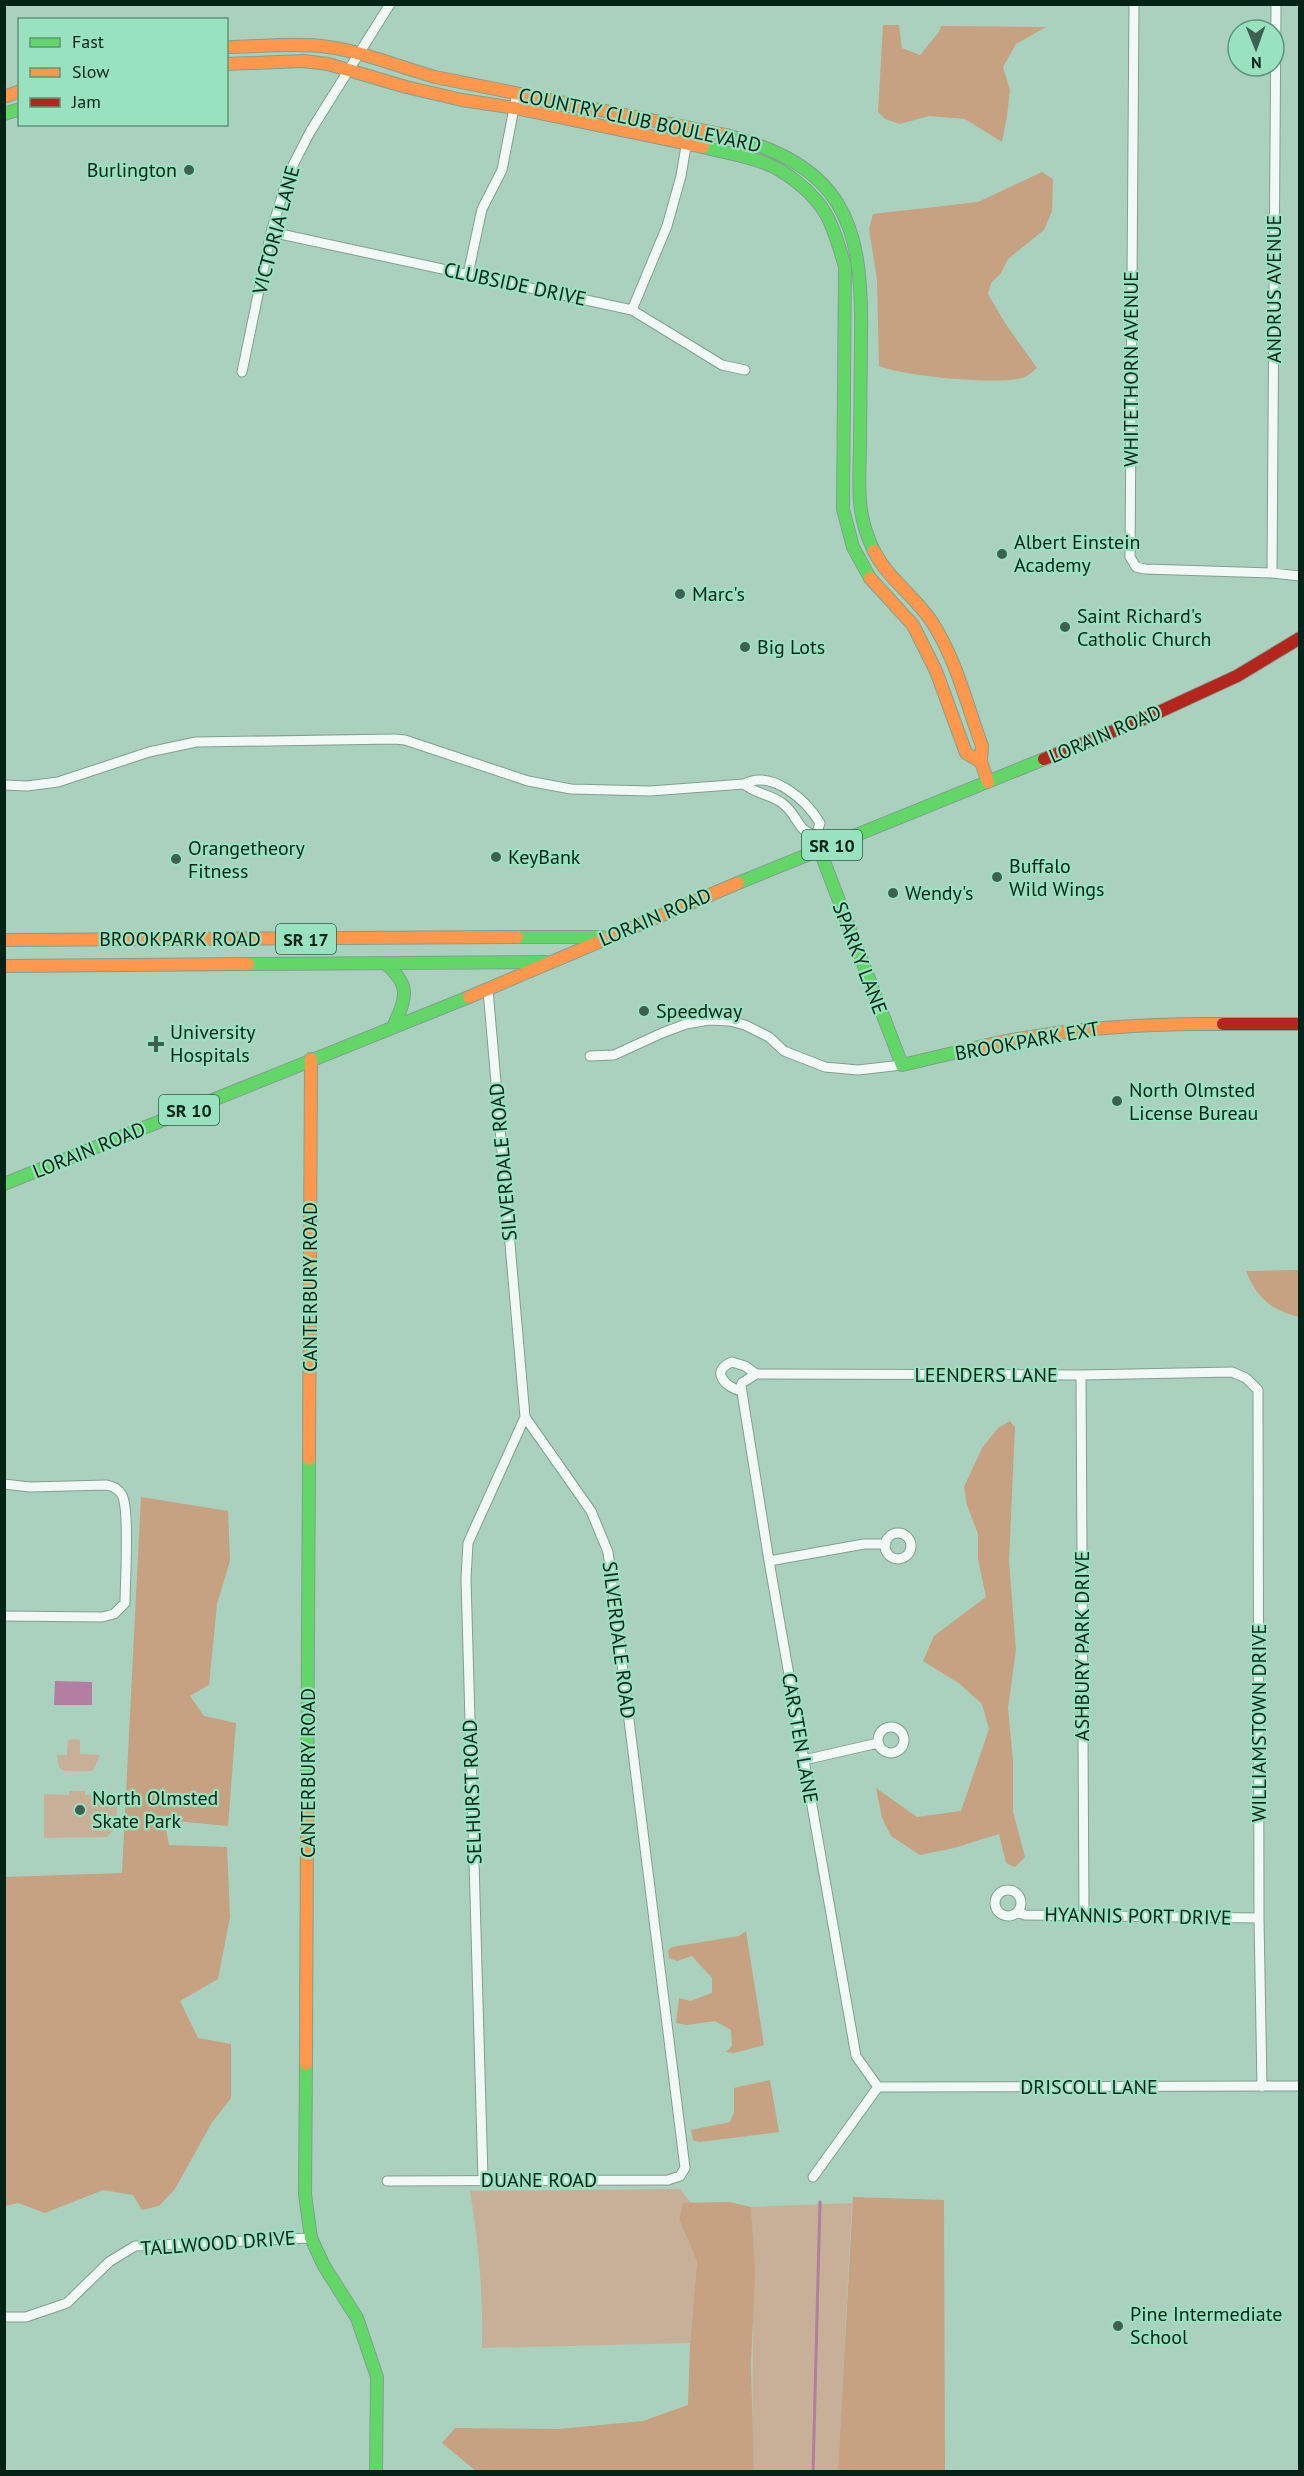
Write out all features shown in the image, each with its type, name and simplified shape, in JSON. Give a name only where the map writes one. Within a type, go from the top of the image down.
[{"type":"street","name":"VICTORIA LANE","points":[[242,372],[271,232],[292,164],[390,4]]},
{"type":"street","name":"WHITETHORN AVENUE","points":[[1134,4],[1130,557],[1136,567],[1145,569],[1299,576]]},
{"type":"street","name":"ANDRUS AVENUE","points":[[1272,573],[1276,4]]},
{"type":"street","name":"COUNTRY CLUB BOULEVARD","points":[[228,47],[325,46],[361,53],[395,66],[435,77],[689,128],[780,152],[793,159],[822,183],[850,225],[861,262],[859,508],[863,523],[868,539],[883,567],[920,607],[939,636],[982,746],[981,762],[988,782]]},
{"type":"street","name":"COUNTRY CLUB BOULEVARD","points":[[228,64],[303,61],[348,70],[415,89],[686,143],[763,162],[785,173],[799,184],[825,212],[835,233],[844,267],[843,509],[845,525],[857,557],[873,581],[912,622],[918,632],[946,697],[966,753],[981,762]]},
{"type":"street","points":[[468,274],[482,210],[502,170],[517,93]]},
{"type":"street","points":[[632,310],[667,226],[681,176],[689,128]]},
{"type":"street","name":"CLUBSIDE DRIVE","points":[[271,232],[632,310],[722,365],[745,370]]},
{"type":"street","name":"LORAIN ROAD","points":[[4,1184],[311,1059],[488,990],[607,937],[1146,718],[1236,676],[1299,638]]},
{"type":"street","points":[[4,785],[27,786],[58,782],[149,752],[186,744],[405,740],[528,781],[571,789],[630,791],[744,784],[752,780],[769,782],[797,795],[820,823],[816,836],[820,851]]},
{"type":"street","points":[[744,784],[752,791],[770,796],[782,803],[795,815],[803,829],[816,836]]},
{"type":"street","name":"SPARKY LANE","points":[[820,851],[902,1065]]},
{"type":"street","name":"BROOKPARK ROAD","points":[[4,940],[607,937]]},
{"type":"street","name":"BROOKPARK ROAD","points":[[4,966],[551,962]]},
{"type":"street","points":[[385,963],[395,970],[406,985],[405,998],[393,1027]]},
{"type":"street","name":"SILVERDALE ROAD","points":[[488,990],[525,1417],[591,1512],[608,1552],[685,2168]]},
{"type":"street","name":"BROOKPARK EXT","points":[[590,1056],[614,1055],[662,1033],[698,1022],[730,1021],[745,1025],[765,1035],[784,1051],[825,1066],[858,1070],[902,1065],[1033,1036],[1087,1028],[1131,1025],[1299,1024]]},
{"type":"street","name":"CANTERBURY ROAD","points":[[311,1059],[305,2182],[311,2238],[324,2266],[357,2318],[377,2377],[376,2472]]},
{"type":"street","points":[[732,1362],[739,1363],[756,1374],[742,1387],[727,1387],[723,1382],[721,1374],[723,1368],[732,1362]]},
{"type":"street","name":"LEENDERS LANE","points":[[756,1374],[1081,1375],[1232,1372]]},
{"type":"street","name":"WILLIAMSTOWN DRIVE","points":[[1232,1372],[1246,1378],[1258,1390],[1258,1918],[1262,2087]]},
{"type":"street","name":"ASHBURY PARK DRIVE","points":[[1081,1375],[1084,1917]]},
{"type":"street","name":"CARSTEN LANE","points":[[742,1387],[769,1561],[856,2056],[878,2087]]},
{"type":"street","name":"SELHURST ROAD","points":[[483,2179],[466,1579],[468,1543],[525,1417]]},
{"type":"street","points":[[4,1484],[30,1487],[107,1485],[116,1488],[123,1496],[125,1511],[125,1603],[114,1614],[102,1617],[4,1616]]},
{"type":"street","points":[[769,1561],[864,1544],[886,1544]]},
{"type":"street","points":[[804,1760],[878,1743]]},
{"type":"street","name":"HYANNIS PORT DRIVE","points":[[1017,1912],[1024,1915],[1084,1917],[1258,1918]]},
{"type":"street","name":"DRISCOLL LANE","points":[[878,2087],[1299,2086]]},
{"type":"street","points":[[813,2177],[878,2087]]},
{"type":"street","name":"DUANE ROAD","points":[[387,2181],[668,2180],[680,2176],[685,2168]]},
{"type":"street","name":"TALLWOOD DRIVE","points":[[4,2317],[26,2317],[67,2303],[110,2262],[135,2246],[311,2238]]},
{"type":"shaded area","points":[[883,25],[899,25],[902,48],[920,55],[939,32],[941,26],[1046,27],[1016,44],[1003,67],[1010,90],[1002,142],[965,119],[929,116],[900,124],[885,119],[878,112]]},
{"type":"shaded area","points":[[1042,172],[1053,179],[1052,211],[1044,230],[1008,259],[1001,273],[991,283],[988,294],[1005,323],[1037,368],[1022,378],[972,380],[908,373],[879,366],[877,280],[869,229],[873,214],[978,202]]},
{"type":"shaded area","points":[[1299,1270],[1299,1317],[1281,1311],[1266,1302],[1255,1289],[1246,1271]]},
{"type":"shaded area","points":[[1010,1421],[1015,1427],[1009,1561],[1016,1650],[1008,1708],[1013,1761],[1013,1812],[1025,1857],[1015,1867],[1006,1863],[999,1834],[954,1848],[920,1855],[891,1836],[882,1818],[876,1788],[917,1817],[961,1811],[989,1729],[982,1704],[960,1684],[923,1661],[934,1636],[986,1597],[978,1559],[978,1534],[967,1505],[964,1487],[982,1448],[998,1428]]},
{"type":"shaded area","points":[[141,1497],[228,1511],[230,1561],[217,1604],[209,1685],[190,1696],[204,1716],[236,1723],[228,1826],[164,1820],[169,1845],[227,1847],[230,1917],[218,1979],[180,2001],[198,2038],[231,2044],[231,2098],[211,2124],[175,2189],[159,2206],[142,2210],[133,2195],[103,2190],[45,2213],[18,2203],[5,2206],[5,1877],[122,1873]]},
{"type":"shaded area","points":[[55,1681],[92,1682],[92,1705],[54,1705]]},
{"type":"shaded area","points":[[68,1740],[80,1740],[80,1754],[100,1755],[93,1771],[65,1771],[59,1768],[57,1755],[67,1755]]},
{"type":"shaded area","name":"North Olmsted Skate Park","points":[[69,1791],[85,1791],[85,1795],[117,1795],[117,1826],[107,1837],[44,1838],[44,1794],[69,1795]]},
{"type":"shaded area","points":[[746,1931],[764,2045],[734,2053],[726,2052],[732,2046],[731,2030],[715,2021],[687,2025],[676,2023],[679,1998],[690,2001],[712,1993],[712,1978],[692,1956],[677,1961],[669,1958],[668,1950],[672,1947],[739,1936]]},
{"type":"shaded area","points":[[770,2080],[779,2132],[699,2142],[693,2140],[691,2130],[730,2122],[734,2112],[734,2088]]},
{"type":"shaded area","points":[[680,2189],[691,2203],[683,2203],[679,2219],[697,2260],[690,2343],[482,2348],[480,2269],[470,2191]]},
{"type":"shaded area","points":[[853,2197],[944,2200],[945,2471],[838,2471]]},
{"type":"shaded area","points":[[729,2202],[751,2207],[755,2274],[751,2365],[754,2471],[476,2471],[442,2443],[455,2428],[559,2429],[643,2421],[688,2405],[697,2261],[679,2219],[683,2203]]},
{"type":"shaded area","points":[[852,2203],[838,2471],[754,2471],[751,2207]]},
{"type":"waterway","points":[[813,2472],[820,2202]]},
{"type":"traffic: fast","points":[[4,114],[18,110]]},
{"type":"traffic: fast","points":[[726,135],[765,148],[796,163],[820,182],[838,204],[850,230],[857,260],[861,294],[860,501],[864,525],[874,551]]},
{"type":"traffic: fast","points":[[703,147],[740,155],[780,170],[806,190],[821,206],[835,233],[845,267],[843,509],[853,547],[870,578]]},
{"type":"traffic: fast","points":[[738,883],[1044,759]]},
{"type":"traffic: fast","points":[[820,851],[902,1065],[979,1047]]},
{"type":"traffic: fast","points":[[517,937],[602,937]]},
{"type":"traffic: fast","points":[[248,964],[546,962]]},
{"type":"traffic: fast","points":[[385,963],[394,971],[403,986],[404,993],[393,1027]]},
{"type":"traffic: fast","points":[[4,1184],[469,997]]},
{"type":"traffic: fast","points":[[307,1816],[309,1459]]},
{"type":"traffic: fast","points":[[306,2064],[305,2194],[311,2238],[324,2266],[357,2318],[377,2377],[376,2472]]},
{"type":"traffic: slow","points":[[228,47],[304,45],[342,49],[435,77],[726,135]]},
{"type":"traffic: slow","points":[[228,64],[303,61],[328,64],[406,87],[462,100],[515,108],[703,147]]},
{"type":"traffic: slow","points":[[4,97],[18,92]]},
{"type":"traffic: slow","points":[[874,551],[887,570],[932,622],[948,651],[982,746],[981,762],[988,782]]},
{"type":"traffic: slow","points":[[870,578],[913,625],[936,671],[966,753],[981,762]]},
{"type":"traffic: slow","points":[[469,997],[738,883]]},
{"type":"traffic: slow","points":[[4,940],[517,937]]},
{"type":"traffic: slow","points":[[4,966],[248,964]]},
{"type":"traffic: slow","points":[[979,1047],[1040,1035],[1100,1028],[1161,1024],[1223,1024]]},
{"type":"traffic: slow","points":[[309,1459],[311,1059]]},
{"type":"traffic: slow","points":[[306,2064],[307,1816]]},
{"type":"traffic: jam","points":[[1044,759],[1146,718],[1237,676],[1300,638]]},
{"type":"traffic: jam","points":[[1223,1024],[1300,1024]]},
{"type":"place","name":"Burlington","points":[[189,170]]},
{"type":"place","name":"Albert Einstein Academy","points":[[1002,554]]},
{"type":"place","name":"Marc's","points":[[680,594]]},
{"type":"place","name":"Saint Richard's Catholic Church","points":[[1065,627]]},
{"type":"place","name":"Big Lots","points":[[745,647]]},
{"type":"place","name":"KeyBank","points":[[496,857]]},
{"type":"place","name":"Orangetheory Fitness","points":[[176,859]]},
{"type":"place","name":"Buffalo Wild Wings","points":[[997,877]]},
{"type":"place","name":"Wendy's","points":[[893,893]]},
{"type":"place","name":"Speedway","points":[[644,1011]]},
{"type":"place","name":"University Hospitals","points":[[156,1044]]},
{"type":"place","name":"North Olmsted License Bureau","points":[[1117,1101]]},
{"type":"place","name":"North Olmsted Skate Park","points":[[80,1810]]},
{"type":"place","name":"Pine Intermediate School","points":[[1118,2326]]}]
